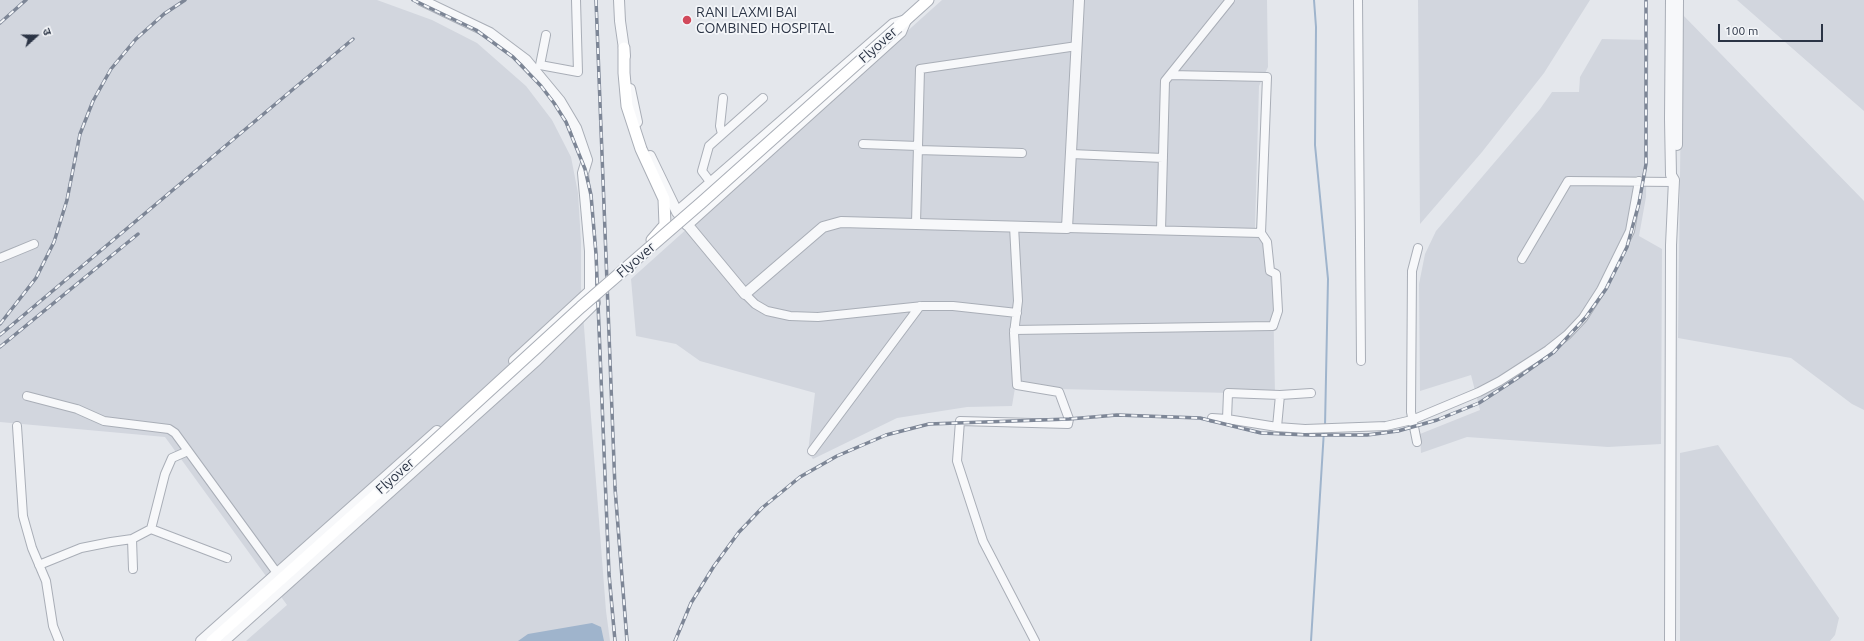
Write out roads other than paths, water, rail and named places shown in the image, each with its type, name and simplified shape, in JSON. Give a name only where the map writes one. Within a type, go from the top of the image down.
[{"type":"main road","name":"Flyover","points":[[212,641],[326,539],[336,532],[368,501],[629,265],[928,0]]},
{"type":"main road","points":[[624,48],[627,106],[641,149],[664,199],[665,212],[664,225],[660,232],[632,258],[629,265]]},
{"type":"street","points":[[368,501],[538,360],[595,303],[593,292],[590,291],[590,251],[584,173],[587,160],[576,128],[560,101],[526,60],[490,33],[421,0]]},
{"type":"street","points":[[546,35],[540,65],[578,72],[576,0]]},
{"type":"street","points":[[619,0],[620,21],[630,93],[641,135],[677,212],[755,304],[767,311],[790,316],[818,318],[920,306],[953,306],[1017,313]]},
{"type":"street","points":[[1068,228],[1079,0]]},
{"type":"street","points":[[1161,230],[1165,81],[1230,0]]},
{"type":"street","points":[[1358,0],[1361,361]]},
{"type":"street","points":[[1670,641],[1671,245],[1673,181],[1671,175],[1670,119],[1671,0]]},
{"type":"street","points":[[1673,181],[1677,175],[1678,0]]},
{"type":"street","points":[[677,212],[892,24],[902,23],[901,32],[687,225]]},
{"type":"street","points":[[916,223],[920,69],[1077,46]]},
{"type":"street","points":[[1014,330],[1272,326],[1278,311],[1276,274],[1270,271],[1267,242],[1261,233],[1267,77],[1170,75]]},
{"type":"street","points":[[722,134],[720,126],[723,98]]},
{"type":"street","points":[[711,183],[702,171],[709,146],[763,98]]},
{"type":"street","points":[[863,144],[1022,153]]},
{"type":"street","points":[[1071,154],[1163,158]]},
{"type":"street","points":[[1212,418],[1277,427],[1305,429],[1386,426],[1412,420],[1479,392],[1500,381],[1548,350],[1567,335],[1590,307],[1618,258],[1630,231],[1639,181]]},
{"type":"street","points":[[1522,259],[1568,182],[1673,181]]},
{"type":"street","points":[[745,294],[823,227],[841,222],[1261,233]]},
{"type":"street","points":[[1014,226],[1018,301],[1014,330],[1017,386],[1058,392],[1069,419],[1068,424],[960,421],[957,461],[983,541],[1034,641]]},
{"type":"street","points":[[0,258],[34,244]]},
{"type":"street","points":[[1417,442],[1411,412],[1412,271],[1418,248]]},
{"type":"street","points":[[368,501],[497,377],[590,291]]},
{"type":"street","points":[[812,451],[920,306]]},
{"type":"street","points":[[1226,419],[1228,393],[1280,395],[1311,393]]},
{"type":"street","points":[[1277,427],[1280,395]]},
{"type":"street","points":[[27,396],[77,409],[104,421],[170,429],[175,433],[277,574]]},
{"type":"street","points":[[16,426],[23,516],[32,548],[46,581],[53,626],[59,641]]},
{"type":"street","points":[[39,566],[81,548],[132,539],[150,529],[165,474],[172,458],[188,451]]},
{"type":"street","points":[[150,529],[228,558]]},
{"type":"street","points":[[201,641],[277,574],[336,532]]},
{"type":"street","points":[[224,641],[336,532]]},
{"type":"street","points":[[132,539],[133,569]]},
{"type":"water","points":[[592,623],[601,627],[604,641],[518,641],[528,634]]},
{"type":"waterway","points":[[1314,0],[1316,27],[1315,145],[1328,279],[1325,426]]},
{"type":"waterway","points":[[1311,641],[1324,430]]},
{"type":"railway","points":[[0,23],[26,0]]},
{"type":"railway","points":[[0,324],[36,278],[54,242],[67,200],[80,134],[93,101],[111,69],[136,39],[164,14],[185,0]]},
{"type":"railway","points":[[413,0],[476,30],[513,57],[541,86],[554,103],[566,122],[585,169],[591,195],[596,254],[609,574],[615,641]]},
{"type":"railway","points":[[596,0],[615,488],[627,641]]},
{"type":"railway","points":[[675,641],[691,603],[714,566],[739,532],[762,508],[800,477],[837,456],[886,435],[929,424],[1069,419],[1117,415],[1200,418],[1261,433],[1367,435],[1398,431],[1437,420],[1479,403],[1516,379],[1554,352],[1586,317],[1606,289],[1627,247],[1639,203],[1646,164],[1646,0]]},
{"type":"railway","points":[[0,335],[353,39]]},
{"type":"railway","points":[[0,347],[138,234]]},
{"type":"place","name":"RANI LAXMI BAI COMBINED HOSPITAL","points":[[687,20]]}]
